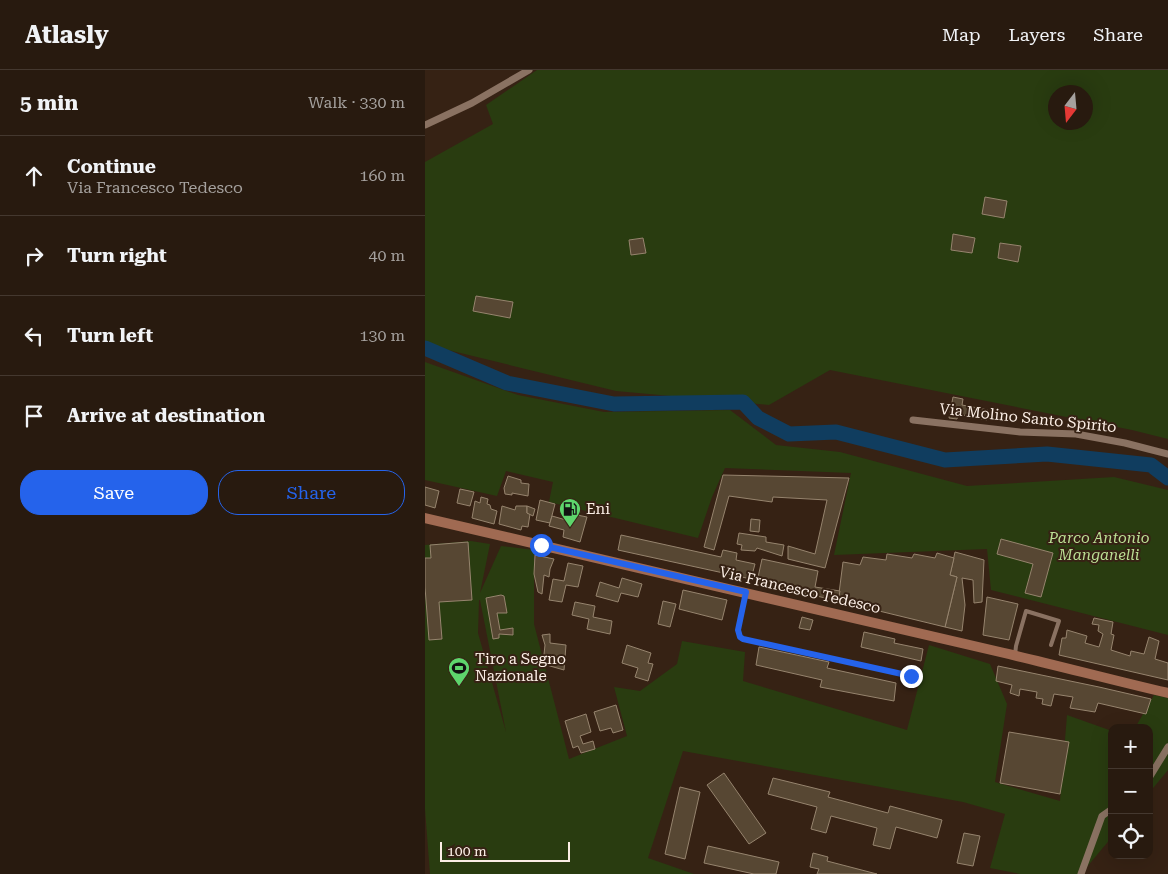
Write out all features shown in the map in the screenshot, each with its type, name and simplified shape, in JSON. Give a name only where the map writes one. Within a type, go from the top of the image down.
[{"type":"street","points":[[425,125],[472,103],[529,70]]},
{"type":"street","name":"Via Molino Santo Spirito","points":[[913,420],[1020,432],[1076,434],[1125,443],[1168,454]]},
{"type":"street","name":"Via Francesco Tedesco","points":[[425,518],[1015,655],[1168,693]]},
{"type":"street","points":[[1153,772],[1168,748]]},
{"type":"street","points":[[1081,874],[1102,816],[1108,812]]},
{"type":"lane","points":[[746,592],[738,630],[740,637],[743,639],[911,676]]},
{"type":"lane","points":[[1015,655],[1026,611],[1059,621],[1051,645]]},
{"type":"green space","points":[[537,70],[1168,70],[1168,439],[1132,430],[830,370],[769,405],[616,391],[425,346],[425,162],[493,124],[486,105]]},
{"type":"green space","name":"Parco Antonio Manganelli","points":[[425,362],[518,395],[604,412],[730,410],[776,445],[840,452],[967,486],[1114,477],[1168,490],[1168,635],[991,590],[987,549],[834,555],[851,473],[725,468],[712,497],[698,538],[549,502],[553,482],[506,471],[497,496],[425,480]]},
{"type":"green space","points":[[471,541],[490,544],[480,593],[501,546],[534,550],[534,624],[569,759],[627,736],[614,687],[640,691],[677,664],[682,641],[745,652],[743,681],[907,730],[929,645],[990,664],[1007,704],[995,782],[1060,801],[1067,715],[1108,730],[1108,842],[1081,874],[1020,874],[990,868],[1005,814],[963,802],[683,751],[648,858],[694,874],[430,874],[425,809],[425,545]],"holes":[[[479,600],[480,600],[506,732],[478,633]]]},
{"type":"green space","points":[[1154,695],[1168,698],[1168,770],[1153,788],[1153,724],[1137,724]]},
{"type":"building","points":[[985,197],[1007,201],[1004,218],[982,214]]},
{"type":"building","points":[[953,234],[975,238],[972,253],[951,250]]},
{"type":"building","points":[[643,238],[646,253],[631,255],[629,240]]},
{"type":"building","points":[[1000,243],[1021,246],[1018,262],[998,258]]},
{"type":"building","points":[[476,296],[513,302],[510,318],[473,311]]},
{"type":"building","points":[[953,397],[963,399],[962,405],[988,410],[987,420],[958,414],[957,419],[949,418]]},
{"type":"building","points":[[723,475],[849,478],[825,568],[788,559],[788,546],[815,554],[827,500],[773,497],[772,502],[729,496],[714,550],[704,547]]},
{"type":"building","points":[[508,476],[521,480],[521,483],[529,484],[528,496],[512,493],[512,495],[505,494],[504,488]]},
{"type":"building","points":[[425,487],[439,491],[435,508],[425,505]]},
{"type":"building","points":[[460,489],[474,492],[470,506],[457,503]]},
{"type":"building","points":[[481,497],[488,499],[487,504],[490,505],[491,509],[497,511],[494,524],[472,518],[475,501],[480,503]]},
{"type":"building","points":[[540,500],[555,504],[550,523],[536,520]]},
{"type":"building","points":[[502,506],[515,510],[516,506],[527,506],[527,513],[530,514],[528,527],[522,526],[521,530],[499,524]]},
{"type":"building","points":[[527,506],[535,509],[533,516],[527,513]]},
{"type":"building","name":"Eni","points":[[567,513],[587,517],[580,542],[563,537],[564,530],[549,526],[552,516],[566,520]]},
{"type":"building","points":[[751,519],[760,520],[759,532],[750,531]]},
{"type":"building","points":[[739,533],[766,537],[766,542],[784,545],[782,556],[757,548],[755,551],[741,550],[742,545],[737,544]]},
{"type":"building","points":[[621,535],[721,557],[723,550],[737,553],[736,560],[755,564],[751,579],[618,550]]},
{"type":"building","points":[[1001,539],[1053,553],[1041,597],[1025,593],[1033,564],[997,554]]},
{"type":"building","points":[[468,542],[472,600],[439,602],[442,639],[429,640],[425,558],[431,558],[430,545]]},
{"type":"building","points":[[955,552],[984,560],[982,602],[974,603],[973,580],[962,578],[965,605],[962,631],[945,627],[957,577],[950,575]]},
{"type":"building","points":[[937,553],[954,558],[950,575],[957,577],[945,627],[838,601],[843,562],[860,565],[863,557],[886,560],[887,554],[912,558],[914,554],[935,558]]},
{"type":"building","points":[[535,555],[554,559],[549,577],[544,575],[542,594],[538,592],[534,574]]},
{"type":"building","points":[[762,559],[818,571],[815,587],[840,591],[838,601],[757,582]]},
{"type":"building","points":[[568,563],[583,566],[578,587],[566,585],[562,602],[549,600],[553,579],[564,581]]},
{"type":"building","points":[[622,578],[642,584],[638,597],[621,593],[618,602],[596,596],[600,582],[619,588]]},
{"type":"building","points":[[683,590],[727,600],[722,620],[679,609]]},
{"type":"building","points":[[504,596],[507,613],[497,613],[500,630],[513,628],[513,635],[499,634],[499,638],[493,639],[486,598]]},
{"type":"building","points":[[987,597],[1018,604],[1009,640],[983,635]]},
{"type":"building","points":[[663,601],[676,604],[670,627],[658,624]]},
{"type":"building","points":[[575,602],[595,606],[593,617],[612,621],[610,634],[587,629],[589,619],[572,615]]},
{"type":"building","points":[[802,617],[813,620],[810,630],[799,628]]},
{"type":"building","points":[[1094,618],[1113,622],[1111,634],[1114,635],[1111,650],[1130,656],[1131,651],[1144,654],[1149,637],[1159,641],[1155,659],[1168,663],[1168,680],[1059,655],[1062,638],[1066,638],[1067,630],[1087,636],[1085,643],[1099,647],[1103,634],[1098,631],[1099,625],[1092,624]]},
{"type":"building","points":[[864,632],[895,639],[894,643],[923,649],[921,661],[861,647]]},
{"type":"building","points":[[550,634],[550,643],[566,645],[564,670],[543,664],[545,645],[542,635]]},
{"type":"building","points":[[627,645],[651,653],[648,663],[653,664],[648,681],[635,677],[638,668],[622,663]]},
{"type":"building","points":[[759,647],[829,662],[827,668],[896,683],[894,701],[820,687],[822,680],[756,665]]},
{"type":"building","points":[[998,666],[1151,699],[1146,714],[1098,703],[1095,712],[1070,708],[1073,697],[1054,694],[1051,706],[1042,704],[1043,699],[1036,698],[1037,692],[1020,689],[1019,696],[1010,693],[1012,685],[996,681]]},
{"type":"building","points":[[616,705],[623,730],[613,733],[611,728],[600,731],[594,712]]},
{"type":"building","points":[[586,714],[591,732],[580,736],[583,744],[593,741],[595,749],[581,753],[578,746],[573,748],[565,721]]},
{"type":"building","points":[[1009,732],[1069,742],[1060,794],[1000,783]]},
{"type":"building","points":[[724,773],[766,833],[749,844],[707,785]]},
{"type":"building","points":[[773,778],[830,792],[828,797],[888,813],[890,806],[942,820],[937,838],[896,827],[890,849],[873,845],[877,828],[831,816],[826,833],[811,829],[817,807],[768,794]]},
{"type":"building","points":[[680,787],[700,792],[685,859],[665,854]]},
{"type":"building","points":[[964,833],[980,836],[973,866],[957,863]]},
{"type":"building","points":[[708,846],[779,862],[776,874],[754,874],[704,863]]},
{"type":"building","points":[[813,853],[828,857],[827,861],[877,874],[817,874],[819,869],[810,867]]},
{"type":"waterway","points":[[425,348],[507,383],[614,404],[743,402],[758,418],[789,434],[836,432],[945,460],[1047,454],[1151,465],[1168,478]]},
{"type":"place","name":"Eni","points":[[570,528]]},
{"type":"place","name":"Tiro a Segno Nazionale","points":[[459,687]]},
{"type":"route","points":[[541,545],[746,592],[738,630],[738,634],[743,639],[911,676]]}]
